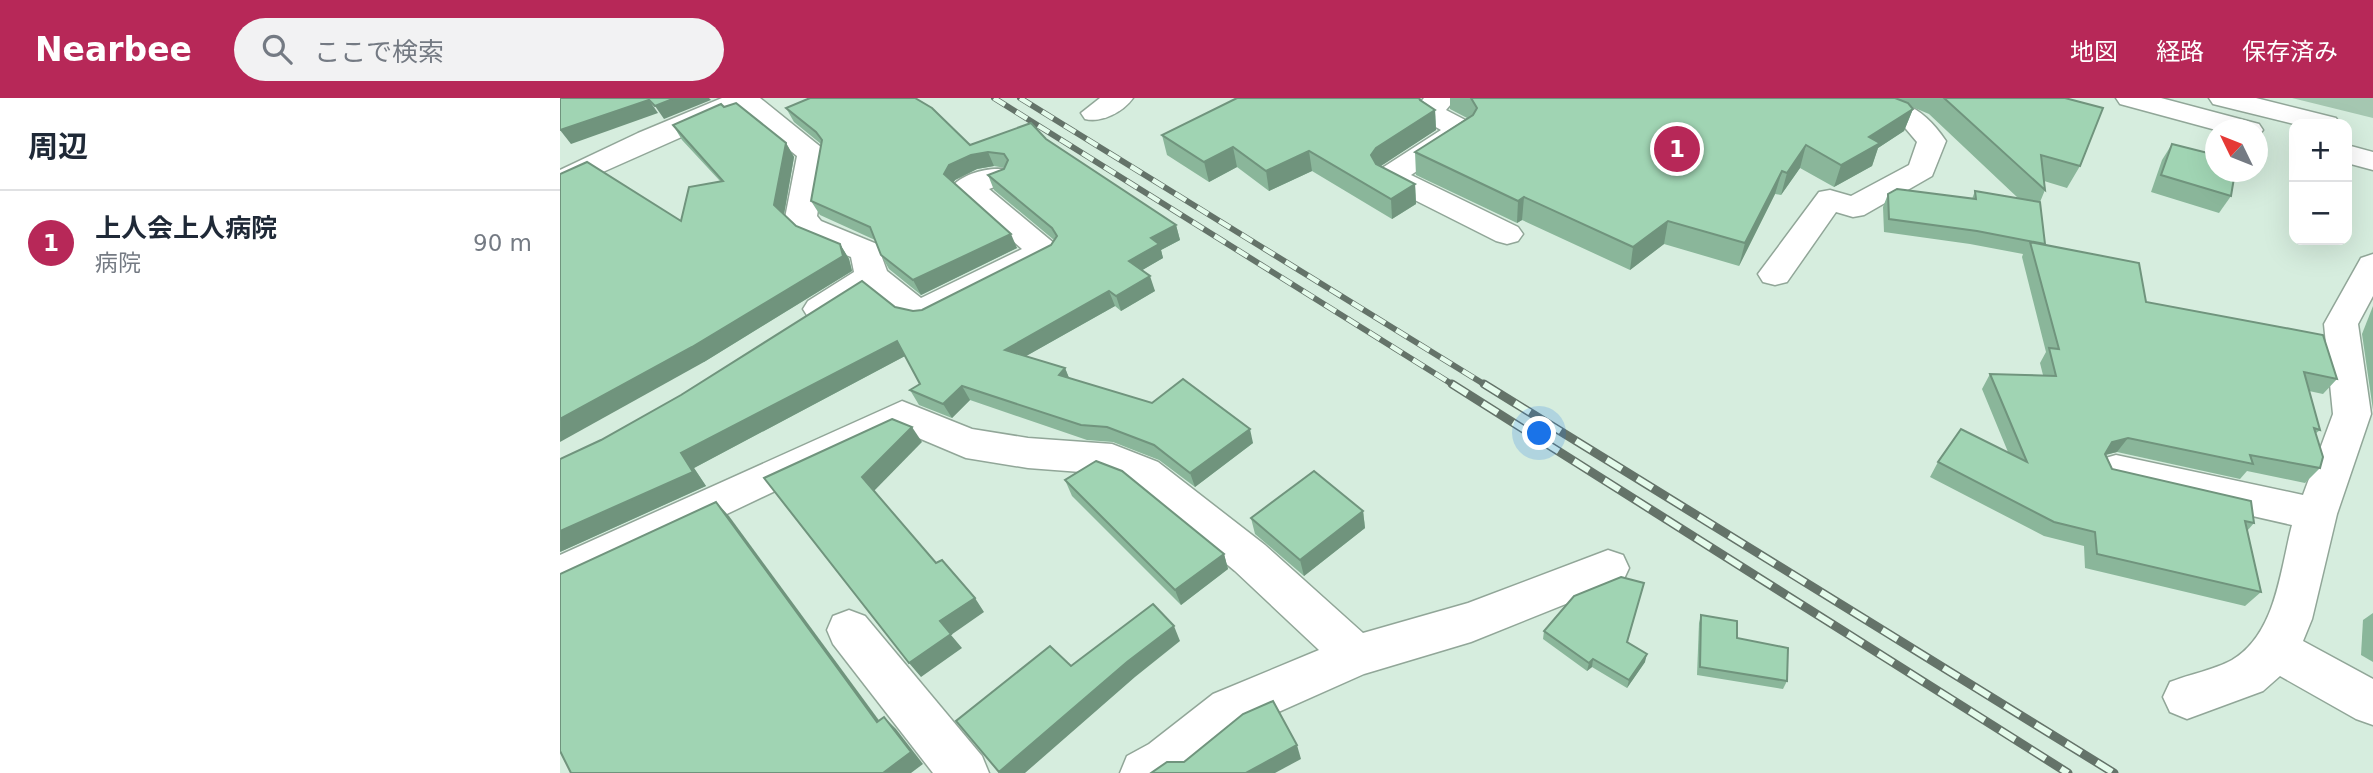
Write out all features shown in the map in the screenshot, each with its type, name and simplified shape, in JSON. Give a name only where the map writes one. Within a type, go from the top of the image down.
[{"type":"main road","points":[[560,182],[648,139],[745,98],[811,154],[802,218],[810,228],[866,251],[872,276],[918,314],[1044,251],[967,187],[997,176]]},
{"type":"main road","points":[[1096,113],[1119,98]]},
{"type":"main road","points":[[1442,98],[1431,106],[1433,114],[1461,129],[1390,176],[1507,234]]},
{"type":"main road","points":[[1775,274],[1830,200],[1853,208],[1922,170],[1932,141],[1910,117],[1864,98]]},
{"type":"main road","points":[[2130,98],[2208,119]]},
{"type":"main road","points":[[2223,98],[2306,119]]},
{"type":"main road","points":[[2352,131],[2373,136]]},
{"type":"main road","points":[[2268,134],[2289,140]]},
{"type":"main road","points":[[2352,155],[2373,161]]},
{"type":"main road","points":[[2187,697],[2247,676],[2276,650],[2290,620],[2316,514],[2363,417],[2341,324],[2373,265]]},
{"type":"main road","points":[[790,329],[872,276]]},
{"type":"main road","points":[[560,575],[902,415],[966,443],[1028,453],[1112,459],[1144,473],[1250,558],[1356,656]]},
{"type":"main road","points":[[2116,470],[2316,514]]},
{"type":"main road","points":[[1145,773],[1166,761],[1230,710],[1356,656],[1471,622],[1608,568]]},
{"type":"main road","points":[[849,630],[964,773]]},
{"type":"main road","points":[[2276,650],[2373,702]]},
{"type":"green space","points":[[2292,98],[2373,98],[2373,118]]},
{"type":"building","points":[[560,98],[675,98],[655,106],[649,100],[560,130]]},
{"type":"building","points":[[810,98],[915,98],[932,108],[970,145],[1031,123],[1046,139],[1176,225],[1151,238],[1159,244],[1129,261],[1150,276],[1116,296],[1109,291],[1005,350],[1065,368],[1059,375],[1152,403],[1183,379],[1250,429],[1190,473],[1154,445],[1107,427],[1081,425],[962,386],[943,404],[910,390],[920,384],[897,341],[681,453],[693,472],[560,531],[560,459],[601,440],[681,395],[862,281],[895,307],[922,310],[1051,245],[1057,236],[1052,228],[988,175],[1004,169],[1008,160],[1004,154],[988,152],[971,155],[949,165],[944,174],[1011,234],[913,280],[881,255],[870,227],[811,201],[822,140],[786,108]]},
{"type":"building","points":[[1237,98],[1419,98],[1435,110],[1376,148],[1371,155],[1376,164],[1415,184],[1391,199],[1309,151],[1266,171],[1233,147],[1204,162],[1162,135]]},
{"type":"building","points":[[1471,98],[1895,98],[1908,103],[1913,109],[1869,137],[1880,143],[1841,165],[1806,145],[1787,173],[1782,171],[1745,243],[1668,221],[1633,247],[1524,197],[1518,201],[1415,152],[1473,115],[1477,108]]},
{"type":"building","points":[[1944,98],[2065,98],[2103,108],[2080,166],[2041,155],[2045,190]]},
{"type":"building","points":[[736,103],[786,143],[774,205],[796,226],[840,244],[843,256],[692,347],[560,419],[560,174],[587,162],[681,221],[689,187],[723,181],[673,125],[721,104],[724,107]]},
{"type":"building","points":[[2172,144],[2205,152],[2205,182],[2233,182],[2231,196],[2161,175]]},
{"type":"building","points":[[1897,189],[1976,199],[1975,191],[2040,202],[2045,244],[1889,219],[1888,194]]},
{"type":"building","points":[[2030,242],[2139,263],[2146,302],[2323,335],[2337,379],[2304,372],[2320,430],[2314,428],[2323,457],[2320,468],[2250,455],[2253,464],[2128,438],[2112,442],[2105,454],[2112,469],[2251,501],[2254,523],[2245,521],[2261,592],[2097,554],[2095,532],[2054,522],[1938,462],[1961,429],[2027,462],[1990,374],[2056,376],[2049,348],[2059,349]]},
{"type":"building","points":[[892,419],[912,427],[862,477],[936,563],[942,560],[975,598],[940,621],[951,634],[909,663],[764,478]]},
{"type":"building","points":[[1096,461],[1122,471],[1224,554],[1175,590],[1065,480]]},
{"type":"building","points":[[1314,471],[1363,511],[1300,560],[1251,518]]},
{"type":"building","points":[[716,502],[877,722],[884,717],[911,752],[883,773],[571,773],[560,751],[560,574]]},
{"type":"building","points":[[1621,577],[1644,583],[1627,642],[1647,654],[1629,680],[1593,659],[1589,663],[1544,631],[1574,596]]},
{"type":"building","points":[[1153,604],[1174,626],[1127,662],[999,772],[956,721],[1050,646],[1071,666]]},
{"type":"building","points":[[1701,615],[1737,621],[1737,638],[1788,648],[1787,681],[1700,667]]},
{"type":"building","points":[[1273,701],[1297,745],[1246,773],[1151,773],[1167,762],[1184,762],[1243,714]]},
{"type":"railway","points":[[994,98],[1455,386]]},
{"type":"railway","points":[[1020,98],[1487,386]]},
{"type":"railway","points":[[1452,384],[2068,773]]},
{"type":"railway","points":[[1484,384],[2114,773]]},
{"type":"place","name":"上人会上人病院","points":[[1677,149]]}]
